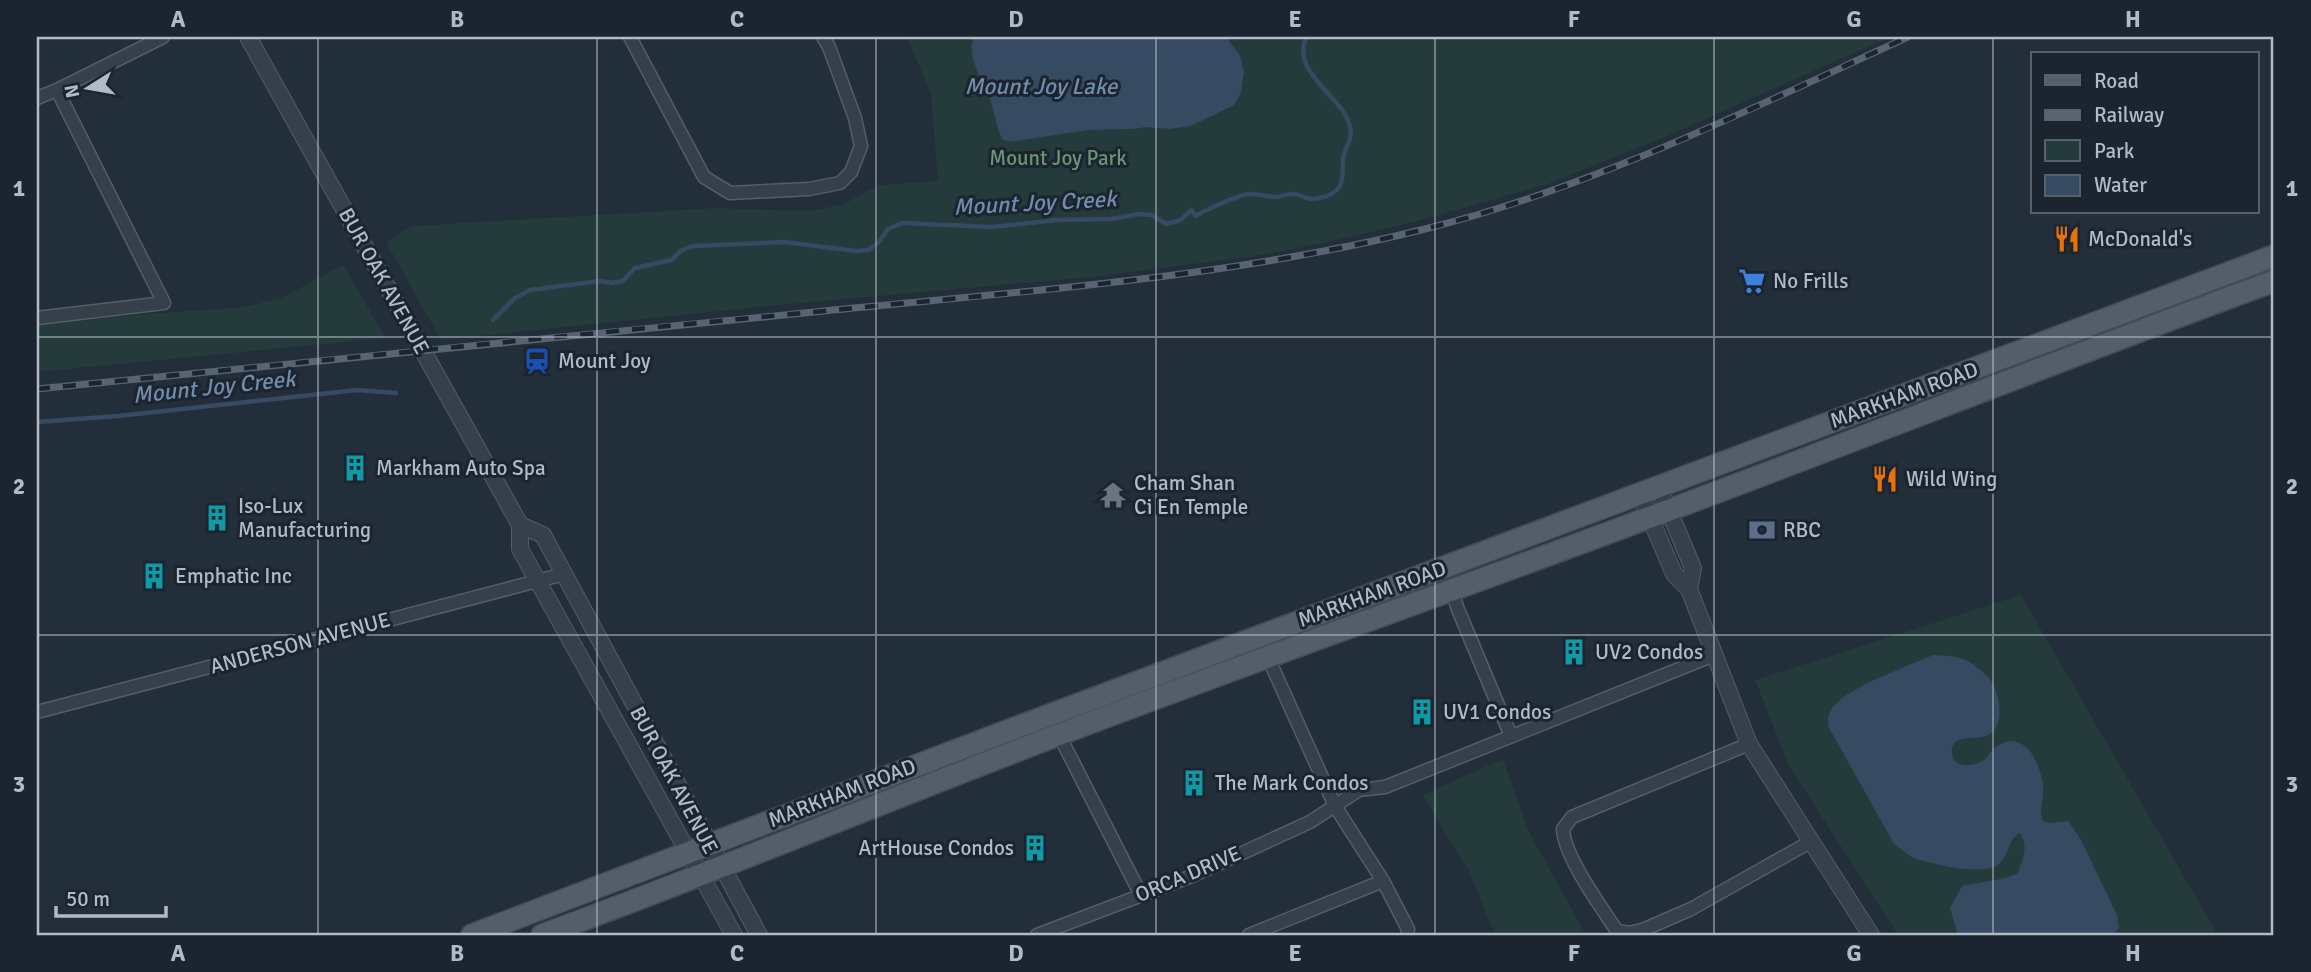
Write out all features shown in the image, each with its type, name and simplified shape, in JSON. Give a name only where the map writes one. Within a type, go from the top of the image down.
[{"type":"main road","name":"MARKHAM ROAD","points":[[542,935],[711,872],[1059,735],[1263,646],[1649,491],[2274,256]]},
{"type":"main road","name":"MARKHAM ROAD","points":[[472,935],[698,847],[1263,646],[1452,589],[1660,514],[2045,365],[2274,281]]},
{"type":"street","points":[[37,98],[163,37]]},
{"type":"street","name":"BUR OAK AVENUE","points":[[247,37],[520,526],[520,548],[538,581],[698,847]]},
{"type":"street","points":[[630,37],[704,177],[730,193],[809,189],[840,183],[851,172],[861,146],[855,118],[823,37]]},
{"type":"street","points":[[37,318],[164,303],[57,90]]},
{"type":"street","points":[[1649,491],[1660,514],[1674,574],[1689,589],[1749,744],[1871,935]]},
{"type":"street","name":"BUR OAK AVENUE","points":[[520,526],[543,535],[564,574],[711,872],[734,935]]},
{"type":"street","name":"ANDERSON AVENUE","points":[[37,712],[564,574]]},
{"type":"street","points":[[1452,589],[1511,736]]},
{"type":"street","points":[[1263,646],[1335,806],[1382,881],[1408,929],[1407,935]]},
{"type":"street","name":"ORCA DRIVE","points":[[1037,935],[1192,876],[1310,822],[1359,790],[1385,787],[1714,655]]},
{"type":"street","points":[[1059,735],[1141,895]]},
{"type":"street","points":[[1749,744],[1572,817],[1563,829],[1564,843],[1605,914],[1617,930],[1630,933],[1645,929],[1691,909],[1810,842]]},
{"type":"street","name":"BUR OAK AVENUE","points":[[711,872],[759,935]]},
{"type":"street","points":[[1249,935],[1382,881]]},
{"type":"green space","name":"Mount Joy Park","points":[[907,37],[1890,37],[1665,137],[1548,184],[1418,221],[1263,255],[1092,277],[779,305],[441,340],[386,242],[412,226],[715,208],[810,211],[844,204],[879,185],[938,181],[931,94]]},
{"type":"green space","points":[[343,265],[386,338],[37,372],[37,325],[245,307],[281,298]]},
{"type":"green space","points":[[2021,595],[2218,935],[1898,935],[1789,766],[1755,680]]},
{"type":"green space","points":[[1503,759],[1528,830],[1586,935],[1495,935],[1469,871],[1422,795]]},
{"type":"water","name":"Mount Joy Lake","points":[[974,37],[1226,37],[1240,55],[1244,72],[1241,93],[1234,105],[1191,126],[1170,129],[1146,127],[1088,130],[1010,142],[1003,140],[974,61]]},
{"type":"water","points":[[1933,655],[1957,657],[1973,664],[1990,679],[1999,702],[1999,718],[1993,732],[1983,737],[1957,741],[1952,748],[1953,758],[1960,764],[1976,764],[2000,744],[2009,741],[2018,742],[2029,750],[2042,780],[2043,821],[2068,821],[2080,838],[2117,915],[2119,928],[2113,935],[1958,935],[1950,908],[1962,886],[2006,878],[2018,873],[2025,848],[2020,833],[2013,839],[1999,864],[1981,869],[1956,868],[1920,860],[1894,844],[1828,726],[1829,716],[1831,710],[1848,694]]},
{"type":"waterway","name":"Mount Joy Creek","points":[[493,320],[515,298],[530,290],[600,281],[623,281],[635,268],[671,260],[682,250],[693,246],[784,242],[856,251],[868,250],[878,243],[888,229],[902,223],[993,227],[1056,220],[1110,219],[1140,214],[1152,215],[1166,224],[1181,220],[1191,210],[1196,216],[1249,194],[1276,197],[1294,194],[1311,199],[1325,196],[1340,186],[1344,154],[1351,134],[1342,109],[1306,64],[1303,51],[1306,37]]},
{"type":"waterway","name":"Mount Joy Creek","points":[[37,422],[357,390],[396,393]]},
{"type":"railway","points":[[37,389],[1126,281],[1276,260],[1351,246],[1488,212],[1610,169],[1908,37]]},
{"type":"place","name":"McDonald's","points":[[2067,239]]},
{"type":"place","name":"No Frills","points":[[1752,281]]},
{"type":"place","name":"Mount Joy","points":[[537,361]]},
{"type":"place","name":"Markham Auto Spa","points":[[355,468]]},
{"type":"place","name":"Wild Wing","points":[[1885,479]]},
{"type":"place","name":"Cham Shan Ci En Temple","points":[[1113,495]]},
{"type":"place","name":"Iso-Lux Manufacturing","points":[[217,518]]},
{"type":"place","name":"RBC","points":[[1762,530]]},
{"type":"place","name":"Emphatic Inc","points":[[154,576]]},
{"type":"place","name":"UV2 Condos","points":[[1574,652]]},
{"type":"place","name":"UV1 Condos","points":[[1422,712]]},
{"type":"place","name":"The Mark Condos","points":[[1194,783]]},
{"type":"place","name":"ArtHouse Condos","points":[[1035,848]]}]
